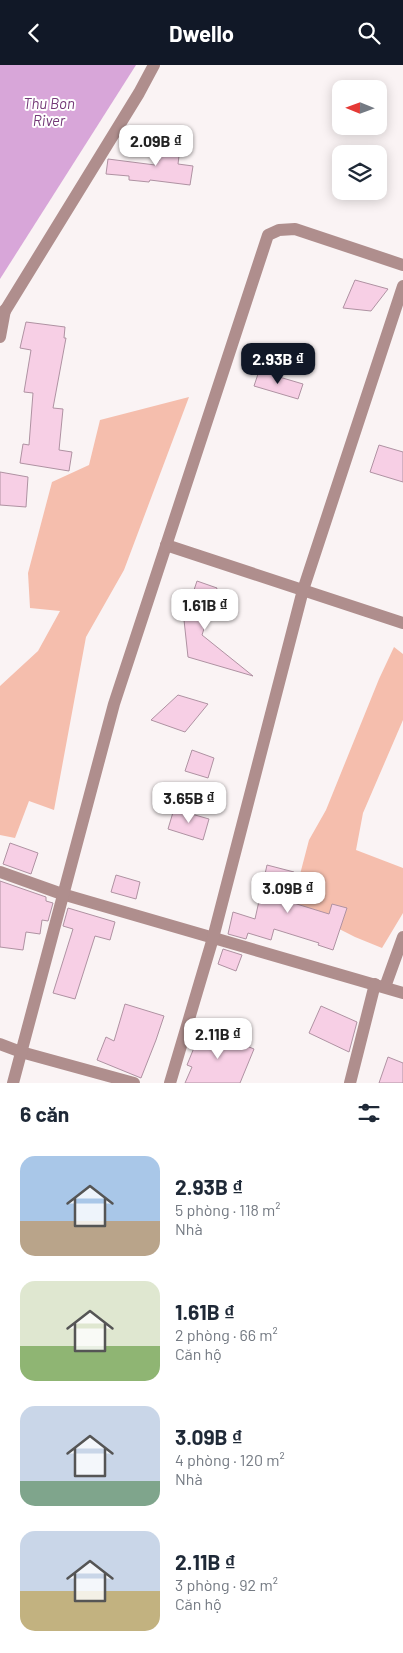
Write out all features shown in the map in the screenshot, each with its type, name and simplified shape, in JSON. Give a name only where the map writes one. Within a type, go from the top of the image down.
[{"type":"street","points":[[0,337],[3,314],[139,93],[154,65]]},
{"type":"street","points":[[13,1083],[114,704],[268,235],[279,230],[295,229],[403,265]]},
{"type":"street","points":[[170,1083],[213,938],[303,590],[403,286]]},
{"type":"street","points":[[166,545],[403,623]]},
{"type":"street","points":[[0,872],[62,894],[403,993]]},
{"type":"street","points":[[350,1083],[380,986],[403,937]]},
{"type":"street","points":[[0,1045],[21,1053],[134,1083]]},
{"type":"shaded area","points":[[189,397],[124,570],[86,637],[54,810],[29,801],[15,838],[0,835],[0,686],[38,651],[60,611],[30,608],[28,573],[52,482],[89,465],[100,420]]},
{"type":"shaded area","points":[[394,647],[403,654],[403,720],[363,813],[356,850],[403,868],[403,913],[382,948],[355,937],[292,905],[309,840],[326,810],[379,679]]},
{"type":"water","name":"Thu Bon River","points":[[0,65],[136,65],[0,279]]},
{"type":"building","points":[[162,138],[181,140],[178,164],[193,166],[190,185],[150,180],[149,182],[129,180],[129,176],[106,174],[108,159],[155,165],[155,161],[159,161]]},
{"type":"building","points":[[355,280],[388,289],[371,311],[343,308]]},
{"type":"building","points":[[26,322],[65,327],[64,338],[66,338],[53,408],[63,409],[59,450],[72,452],[69,471],[20,463],[23,444],[29,445],[33,393],[24,392],[31,350],[20,348]]},
{"type":"building","points":[[259,371],[303,384],[298,399],[254,386]]},
{"type":"building","points":[[379,445],[403,452],[403,482],[370,472]]},
{"type":"building","points":[[0,472],[28,477],[26,507],[0,505]]},
{"type":"building","points":[[197,581],[217,588],[202,635],[253,676],[188,657],[184,620]]},
{"type":"building","points":[[178,695],[208,704],[185,732],[151,720]]},
{"type":"building","points":[[192,750],[214,758],[208,778],[185,771]]},
{"type":"building","points":[[174,809],[209,819],[203,840],[168,829]]},
{"type":"building","points":[[10,843],[38,853],[31,874],[3,864]]},
{"type":"building","points":[[267,865],[294,872],[287,901],[329,914],[332,904],[347,908],[333,950],[318,945],[319,943],[274,929],[271,940],[248,933],[246,939],[228,934],[233,912],[255,919]]},
{"type":"building","points":[[116,875],[140,882],[136,899],[111,892]]},
{"type":"building","points":[[0,881],[46,897],[46,901],[53,903],[48,921],[42,920],[40,934],[26,932],[23,950],[0,947]]},
{"type":"building","points":[[68,908],[115,922],[110,940],[95,936],[75,999],[53,993],[73,929],[63,926]]},
{"type":"building","points":[[223,949],[242,955],[236,971],[218,964]]},
{"type":"building","points":[[125,1004],[164,1016],[141,1078],[97,1060],[106,1037],[114,1041]]},
{"type":"building","points":[[321,1006],[357,1022],[349,1052],[309,1033]]},
{"type":"building","points":[[202,1028],[254,1049],[240,1083],[185,1083],[192,1067],[187,1065]]},
{"type":"building","points":[[388,1057],[403,1063],[403,1083],[379,1083]]}]
